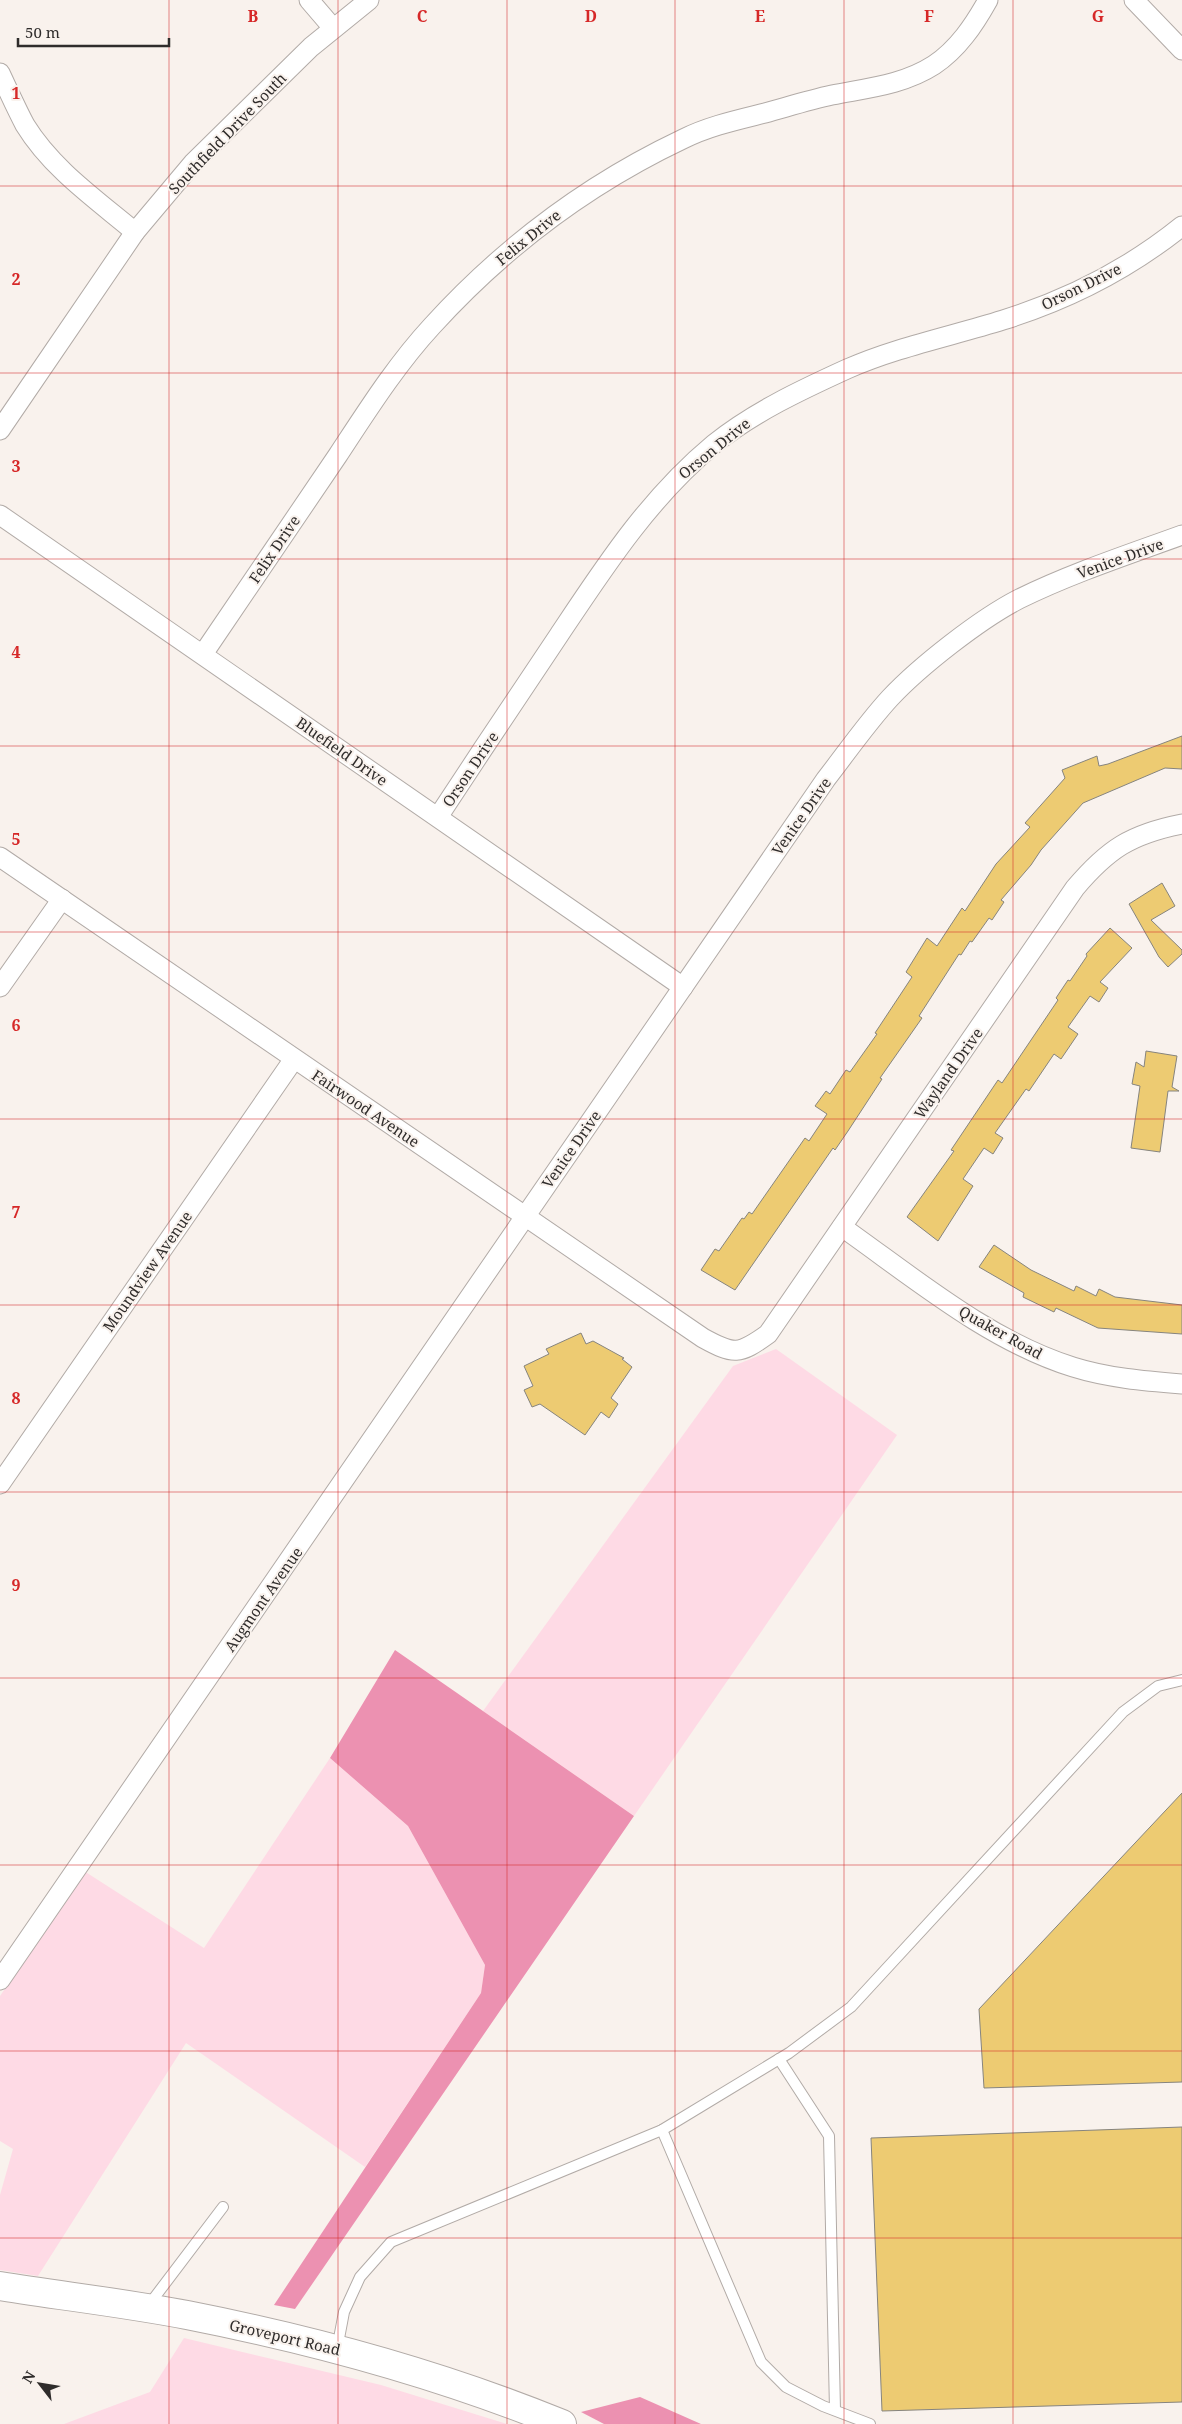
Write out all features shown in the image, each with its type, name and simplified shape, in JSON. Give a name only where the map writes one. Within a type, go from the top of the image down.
[{"type":"main road","name":"Groveport Road","points":[[0,2286],[146,2309],[272,2333],[337,2349],[462,2388],[562,2424]]},
{"type":"street","points":[[309,0],[333,28]]},
{"type":"street","name":"Southfield Drive South","points":[[0,430],[135,232],[193,163],[333,28],[369,0]]},
{"type":"street","name":"Felix Drive","points":[[203,654],[391,377],[430,328],[454,302],[520,242],[571,202],[626,169],[686,138],[749,117],[831,96],[898,82],[933,66],[956,47],[988,0]]},
{"type":"street","points":[[1134,0],[1182,50]]},
{"type":"street","points":[[0,73],[26,126],[46,152],[75,183],[135,232]]},
{"type":"street","name":"Orson Drive","points":[[438,817],[620,544],[663,491],[714,444],[748,419],[790,396],[850,368],[1007,319],[1056,300],[1110,274],[1164,240],[1182,226]]},
{"type":"street","name":"Bluefield Drive","points":[[0,515],[683,987]]},
{"type":"street","name":"Venice Drive","points":[[524,1216],[826,779],[890,698],[930,662],[968,632],[1018,600],[1075,574],[1182,535]]},
{"type":"street","name":"Wayland Drive","points":[[736,1351],[748,1348],[768,1334],[1075,888],[1110,852],[1122,844],[1143,834],[1182,824]]},
{"type":"street","name":"Fairwood Avenue","points":[[0,857],[703,1338],[724,1350],[736,1351]]},
{"type":"street","points":[[0,987],[62,899]]},
{"type":"street","name":"Moundview Avenue","points":[[0,1484],[294,1059]]},
{"type":"street","name":"Augmont Avenue","points":[[0,1980],[524,1216]]},
{"type":"street","name":"Quaker Road","points":[[842,1227],[980,1323],[1043,1356],[1108,1376],[1182,1384]]},
{"type":"lane","points":[[337,2349],[344,2312],[360,2277],[391,2242],[662,2130],[779,2059],[851,2007],[1123,1712],[1158,1686],[1182,1680]]},
{"type":"lane","points":[[779,2059],[829,2136],[835,2410]]},
{"type":"lane","points":[[662,2130],[761,2362],[786,2387],[870,2424]]},
{"type":"lane","points":[[146,2309],[223,2207]]},
{"type":"shaded area","points":[[776,1349],[897,1435],[634,1816],[483,1711],[733,1366]]},
{"type":"shaded area","points":[[395,1650],[634,1816],[295,2309],[274,2305],[481,1993],[485,1965],[408,1826],[330,1758]]},
{"type":"shaded area","points":[[330,1758],[408,1826],[485,1965],[481,1993],[365,2167],[186,2043],[38,2276],[0,2270],[0,2195],[13,2149],[0,2141],[0,1996],[84,1871],[204,1948]]},
{"type":"shaded area","points":[[184,2338],[381,2385],[507,2424],[64,2424],[150,2392]]},
{"type":"shaded area","points":[[640,2397],[701,2424],[604,2424],[581,2412]]},
{"type":"building","points":[[1182,736],[1182,769],[1165,768],[1083,803],[1041,850],[1031,865],[1001,900],[1004,902],[992,920],[989,918],[972,942],[970,941],[961,955],[959,954],[919,1016],[922,1018],[880,1078],[882,1079],[848,1131],[835,1150],[833,1148],[735,1290],[701,1270],[715,1249],[719,1251],[742,1218],[744,1219],[749,1212],[752,1214],[805,1138],[809,1141],[827,1114],[815,1106],[826,1091],[830,1094],[846,1070],[850,1072],[877,1034],[875,1033],[912,977],[906,972],[927,938],[937,946],[962,908],[965,911],[996,864],[1030,827],[1025,823],[1065,778],[1062,770],[1097,756],[1099,766],[1108,764]]},
{"type":"building","points":[[1162,883],[1175,906],[1151,920],[1182,950],[1182,954],[1168,967],[1159,957],[1129,904]]},
{"type":"building","points":[[1110,928],[1132,948],[1100,982],[1108,988],[1099,1002],[1090,996],[1068,1027],[1078,1034],[1061,1059],[1054,1054],[1029,1091],[1026,1089],[995,1133],[1003,1138],[993,1154],[984,1148],[963,1179],[973,1186],[938,1241],[907,1217],[954,1151],[951,1150],[998,1080],[1002,1083],[1058,1000],[1056,998],[1068,980],[1070,981],[1087,956],[1086,954]]},
{"type":"building","points":[[1146,1051],[1177,1056],[1172,1087],[1179,1091],[1168,1091],[1160,1152],[1131,1148],[1140,1086],[1132,1084],[1136,1062],[1144,1067]]},
{"type":"building","points":[[994,1245],[1031,1270],[1074,1291],[1076,1286],[1096,1296],[1099,1289],[1115,1297],[1182,1305],[1182,1334],[1098,1328],[1056,1308],[1054,1312],[1023,1297],[1024,1293],[979,1267]]},
{"type":"building","points":[[581,1333],[586,1344],[593,1341],[624,1358],[622,1359],[632,1367],[611,1398],[618,1404],[609,1418],[601,1412],[585,1435],[540,1404],[532,1407],[524,1390],[533,1386],[524,1366],[549,1354],[546,1349]]},
{"type":"building","points":[[1182,1793],[1182,2082],[984,2088],[979,2009]]},
{"type":"building","points":[[1182,2127],[1182,2402],[882,2411],[871,2138]]}]
